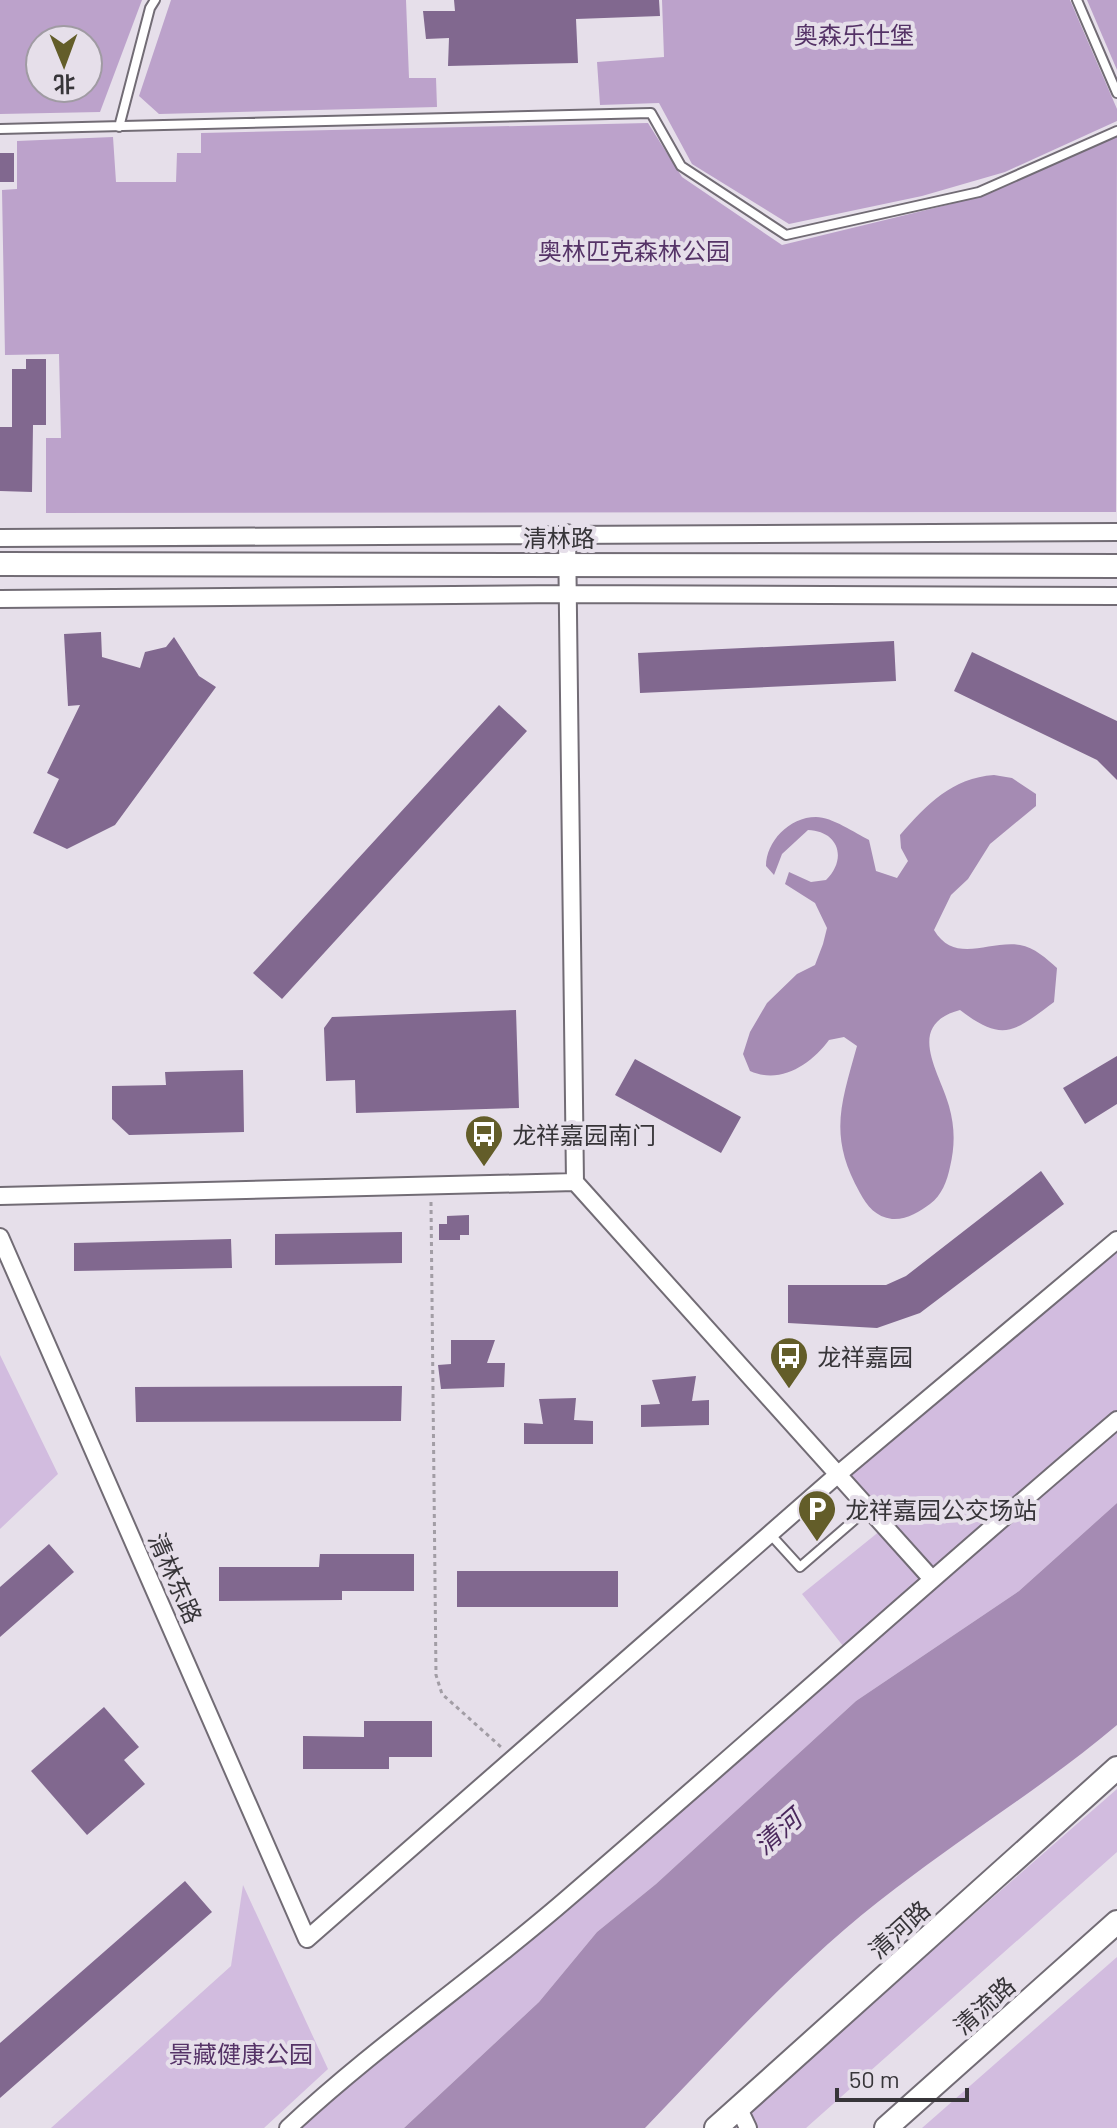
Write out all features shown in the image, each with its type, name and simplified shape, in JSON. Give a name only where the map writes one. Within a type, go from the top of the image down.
[{"type":"street","points":[[0,538],[1117,532]]},
{"type":"street","points":[[567,533],[575,1182],[836,1476],[931,1578]]},
{"type":"street","name":"清林路","points":[[0,564],[1117,566]]},
{"type":"street","points":[[0,599],[568,594],[1117,596]]},
{"type":"street","points":[[0,1196],[575,1182]]},
{"type":"street","name":"清林东路","points":[[0,1237],[307,1939],[514,1758]]},
{"type":"street","points":[[514,1758],[836,1476],[1117,1240]]},
{"type":"street","points":[[288,2128],[329,2090],[567,1899],[931,1578],[1117,1420]]},
{"type":"street","name":"清河路","points":[[716,2128],[743,2118],[1117,1768]]},
{"type":"street","name":"清流路","points":[[886,2128],[1117,1922]]},
{"type":"lane","points":[[119,127],[155,0]]},
{"type":"lane","points":[[1077,0],[1117,93]]},
{"type":"lane","points":[[0,129],[651,113],[681,166],[786,235],[979,192],[1117,131]]},
{"type":"lane","points":[[770,1534],[800,1567],[867,1509]]},
{"type":"path","points":[[431,1186],[436,1675],[442,1694],[514,1758]]},
{"type":"green space","points":[[0,0],[142,0],[104,101],[104,24],[24,24],[24,104],[103,104],[100,112],[0,114]]},
{"type":"green space","points":[[171,0],[406,0],[409,78],[436,78],[437,107],[159,114],[139,96]]},
{"type":"green space","name":"奥森乐仕堡","points":[[662,0],[1070,0],[1117,109],[1117,121],[1005,172],[922,196],[789,224],[692,164],[659,103],[600,105],[597,62],[664,57]]},
{"type":"green space","points":[[1087,0],[1117,0],[1117,70]]},
{"type":"green space","name":"奥林匹克森林公园","points":[[648,123],[682,177],[782,245],[951,204],[1117,136],[1116,512],[46,513],[46,438],[61,438],[59,354],[5,355],[2,190],[17,189],[17,141],[113,137],[116,182],[176,182],[177,153],[201,153],[201,133]]},
{"type":"green space","points":[[1117,1240],[1117,1503],[1019,1591],[856,1701],[656,1884],[597,1932],[539,2002],[404,2128],[288,2128],[847,1651],[802,1594],[886,1526],[836,1476]]},
{"type":"green space","points":[[0,1355],[58,1474],[0,1529]]},
{"type":"green space","points":[[1117,1789],[1117,1852],[806,2128],[729,2128]]},
{"type":"green space","name":"景藏健康公园","points":[[243,1885],[328,2069],[264,2128],[51,2128],[231,1966]]},
{"type":"green space","points":[[1117,1957],[1117,2128],[922,2128]]},
{"type":"water","points":[[994,775],[1012,778],[1036,794],[1036,806],[990,844],[968,879],[951,895],[934,930],[942,940],[962,949],[1020,945],[1045,957],[1057,968],[1054,1002],[1028,1021],[1008,1030],[987,1027],[960,1010],[943,1017],[933,1027],[930,1051],[949,1106],[953,1129],[949,1172],[941,1192],[930,1204],[908,1217],[886,1218],[873,1210],[860,1193],[850,1173],[841,1137],[842,1103],[857,1046],[844,1037],[829,1040],[804,1064],[784,1074],[773,1075],[750,1071],[743,1054],[750,1032],[767,1003],[797,974],[815,965],[823,944],[827,928],[815,903],[785,884],[789,872],[811,882],[826,880],[833,872],[838,855],[833,840],[827,835],[808,830],[782,854],[774,875],[766,866],[767,857],[775,840],[788,826],[816,817],[836,822],[869,840],[876,871],[897,878],[908,861],[901,848],[900,835],[910,824],[941,794],[953,787]]},
{"type":"water","name":"清河","points":[[1117,1503],[1117,1725],[924,1867],[829,1943],[645,2128],[404,2128],[539,2002],[597,1932],[656,1884],[856,1701],[1019,1591]]},
{"type":"building","points":[[454,0],[659,0],[660,16],[576,19],[578,63],[448,66],[449,38],[426,39],[423,11],[455,11]]},
{"type":"building","points":[[0,153],[14,153],[14,182],[0,182]]},
{"type":"building","points":[[26,359],[46,359],[46,425],[33,425],[32,492],[0,491],[0,427],[12,427],[12,369],[26,369]]},
{"type":"building","points":[[101,632],[102,657],[140,668],[145,652],[166,647],[174,637],[199,676],[216,687],[115,825],[67,849],[33,833],[59,779],[47,773],[80,705],[68,706],[64,634]]},
{"type":"building","points":[[894,641],[896,681],[640,693],[638,653]]},
{"type":"building","points":[[972,652],[1117,721],[1117,780],[1097,760],[954,691]]},
{"type":"building","points":[[499,705],[527,731],[282,999],[253,973]]},
{"type":"building","points":[[516,1010],[519,1108],[356,1113],[355,1080],[326,1081],[324,1028],[332,1017]]},
{"type":"building","points":[[1117,1056],[1117,1104],[1085,1124],[1063,1088]]},
{"type":"building","points":[[635,1059],[741,1117],[721,1153],[615,1095]]},
{"type":"building","points":[[243,1070],[244,1132],[129,1135],[112,1119],[112,1086],[166,1085],[165,1072]]},
{"type":"building","points":[[1041,1171],[1064,1204],[920,1313],[877,1328],[788,1323],[788,1285],[886,1285],[906,1276]]},
{"type":"building","points":[[469,1215],[469,1235],[460,1235],[460,1240],[439,1240],[439,1224],[447,1224],[447,1216]]},
{"type":"building","points":[[402,1232],[402,1263],[275,1265],[275,1234]]},
{"type":"building","points":[[231,1239],[232,1268],[74,1271],[74,1243]]},
{"type":"building","points":[[451,1340],[495,1340],[487,1363],[505,1363],[504,1387],[441,1389],[438,1365],[451,1364]]},
{"type":"building","points":[[696,1376],[692,1401],[709,1400],[709,1425],[641,1427],[641,1405],[660,1404],[652,1380]]},
{"type":"building","points":[[402,1386],[401,1421],[136,1422],[135,1387]]},
{"type":"building","points":[[576,1398],[574,1420],[593,1421],[593,1444],[524,1444],[524,1423],[543,1424],[539,1399]]},
{"type":"building","points":[[49,1544],[74,1572],[0,1637],[0,1587]]},
{"type":"building","points":[[320,1554],[414,1554],[414,1591],[342,1591],[342,1600],[219,1601],[219,1567],[319,1567]]},
{"type":"building","points":[[457,1571],[618,1571],[618,1607],[457,1607]]},
{"type":"building","points":[[104,1707],[139,1747],[124,1760],[145,1784],[87,1835],[31,1771]]},
{"type":"building","points":[[364,1721],[432,1721],[432,1757],[389,1757],[389,1769],[303,1769],[303,1736],[364,1737]]},
{"type":"building","points":[[185,1881],[212,1912],[0,2098],[0,2043]]},
{"type":"place","name":"龙祥嘉园南门","points":[[484,1168]]},
{"type":"place","name":"龙祥嘉园","points":[[789,1390]]},
{"type":"place","name":"龙祥嘉园公交场站","points":[[817,1543]]}]
